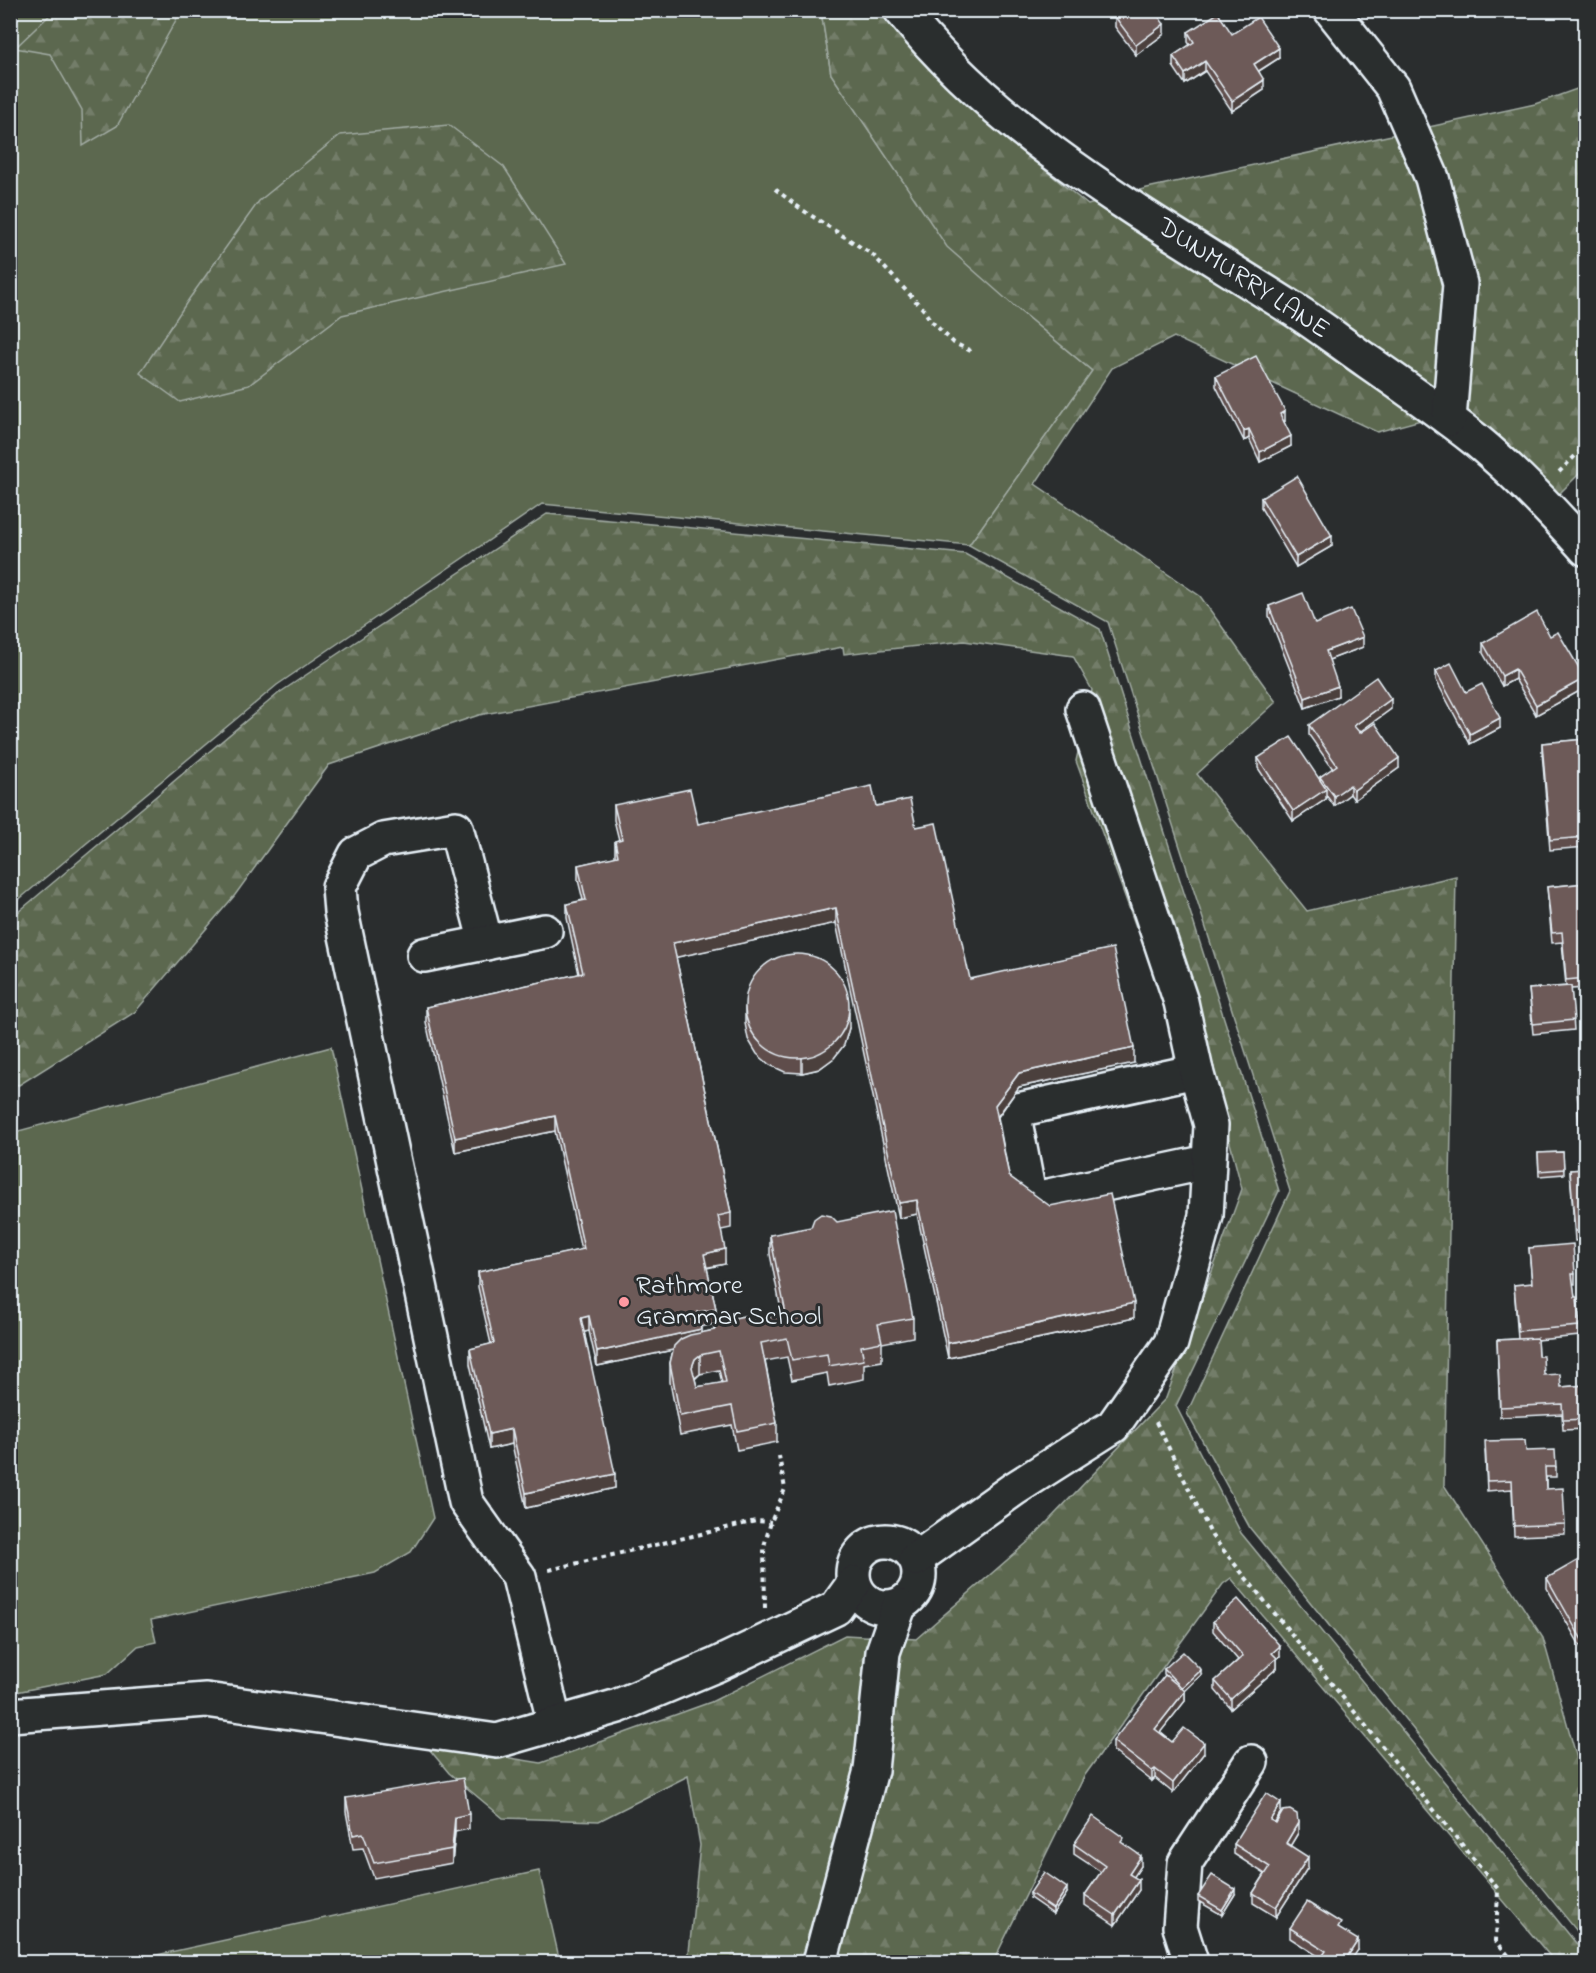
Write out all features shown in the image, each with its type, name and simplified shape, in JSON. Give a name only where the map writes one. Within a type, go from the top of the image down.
[{"type":"street","name":"DUNMURRY LANE","points":[[901,10],[968,84],[1051,152],[1298,313],[1449,419],[1478,442],[1535,495],[1586,549]]},
{"type":"street","points":[[1331,10],[1393,88],[1432,178],[1460,284],[1449,419]]},
{"type":"street","points":[[916,1559],[1014,1489],[1113,1426],[1171,1343],[1206,1216],[1211,1125],[1181,1002],[1083,709]]},
{"type":"street","points":[[486,943],[465,826],[383,840],[356,854],[339,886],[340,912],[466,1502],[519,1577],[555,1725]]},
{"type":"street","points":[[424,955],[545,932]]},
{"type":"street","points":[[1196,1071],[1014,1111],[1030,1200],[1208,1162]]},
{"type":"street","points":[[890,1540],[910,1550],[920,1569],[920,1581],[916,1591],[909,1600],[899,1606],[877,1607],[867,1602],[859,1594],[854,1583],[855,1562],[861,1552],[869,1545],[879,1541],[890,1540]]},
{"type":"street","points":[[10,1715],[206,1700],[497,1741],[618,1706],[716,1665],[836,1608],[854,1583]]},
{"type":"street","points":[[820,1962],[871,1770],[883,1652],[899,1606]]},
{"type":"street","points":[[1191,1962],[1180,1927],[1185,1863],[1251,1762]]},
{"type":"path","points":[[775,189],[801,209],[873,255],[916,301],[931,321],[954,343],[971,351]]},
{"type":"path","points":[[1535,495],[1586,445]]},
{"type":"path","points":[[1139,1388],[1212,1536],[1498,1889],[1496,1941],[1515,1962]]},
{"type":"path","points":[[765,1642],[764,1546],[785,1489],[779,1456]]},
{"type":"path","points":[[519,1577],[756,1521],[771,1522]]},
{"type":"green space","points":[[11,11],[821,11],[831,74],[895,169],[1014,306],[1092,371],[969,545],[542,504],[277,685],[11,906]]},
{"type":"green space","points":[[54,11],[181,11],[117,126],[83,146],[82,110],[50,54],[15,48]]},
{"type":"green space","points":[[821,11],[883,11],[930,64],[980,113],[1088,205],[1147,188],[1535,104],[1585,86],[1585,468],[1558,495],[1454,411],[1377,432],[1174,337],[1112,368],[1035,484],[1200,596],[1276,702],[1197,774],[1307,911],[1456,876],[1444,1485],[1543,1638],[1585,1787],[1585,1941],[1250,1528],[1187,1413],[1290,1191],[1108,622],[969,545],[1092,371],[947,247],[831,74]]},
{"type":"green space","points":[[449,125],[504,167],[566,264],[342,315],[249,385],[180,402],[140,373],[189,299],[259,201],[340,135]]},
{"type":"green space","points":[[547,514],[965,554],[1100,629],[1279,1191],[1176,1406],[1241,1533],[1585,1954],[1585,1962],[1555,1962],[1231,1578],[1223,1584],[1085,1775],[993,1962],[688,1962],[700,1845],[688,1776],[599,1821],[503,1818],[449,1773],[425,1744],[541,1763],[711,1702],[845,1635],[916,1639],[1029,1541],[1166,1398],[1242,1189],[1196,1012],[1136,927],[1076,761],[1092,690],[1073,656],[964,641],[844,654],[843,647],[479,715],[329,765],[235,895],[135,1012],[19,1085],[11,1084],[11,918],[279,693]]},
{"type":"green space","points":[[331,1047],[433,1518],[411,1552],[375,1573],[151,1620],[156,1642],[138,1646],[107,1674],[11,1693],[11,1133]]},
{"type":"green space","points":[[539,1871],[560,1962],[125,1962]]},
{"type":"building","points":[[1124,10],[1154,10],[1164,24],[1136,45],[1115,17]]},
{"type":"building","points":[[1218,13],[1232,34],[1258,17],[1279,48],[1254,64],[1264,80],[1232,101],[1205,61],[1185,74],[1173,56],[1194,42],[1188,32]]},
{"type":"building","points":[[1256,356],[1285,411],[1280,414],[1291,436],[1260,452],[1249,429],[1244,431],[1216,376]]},
{"type":"building","points":[[1297,476],[1332,536],[1296,557],[1261,498]]},
{"type":"building","points":[[1303,593],[1315,624],[1351,609],[1363,637],[1326,651],[1338,686],[1305,698],[1269,606]]},
{"type":"building","points":[[1537,612],[1550,636],[1558,632],[1585,678],[1536,705],[1515,669],[1502,676],[1483,643]]},
{"type":"building","points":[[1451,663],[1466,692],[1482,684],[1500,718],[1470,734],[1436,671]]},
{"type":"building","points":[[1376,677],[1391,699],[1354,726],[1360,733],[1375,723],[1399,758],[1354,790],[1350,785],[1334,796],[1320,777],[1337,765],[1309,725]]},
{"type":"building","points":[[1291,737],[1326,789],[1293,811],[1258,758]]},
{"type":"building","points":[[1586,739],[1586,837],[1550,840],[1542,743]]},
{"type":"building","points":[[872,786],[876,806],[910,799],[916,827],[936,823],[970,979],[1113,948],[1134,1048],[1019,1073],[995,1105],[1009,1176],[1050,1206],[1110,1194],[1134,1303],[948,1343],[917,1200],[899,1203],[836,908],[673,943],[731,1213],[718,1216],[725,1249],[704,1254],[716,1309],[697,1312],[701,1329],[597,1352],[589,1316],[581,1318],[615,1474],[526,1493],[512,1429],[489,1434],[470,1349],[494,1343],[478,1272],[584,1249],[555,1116],[455,1138],[426,1007],[583,973],[567,904],[586,900],[578,865],[618,856],[615,841],[622,839],[614,805],[690,789],[698,824]]},
{"type":"building","points":[[1586,883],[1586,978],[1566,980],[1562,932],[1552,933],[1547,887]]},
{"type":"building","points":[[797,954],[817,958],[834,969],[845,986],[849,1006],[845,1026],[834,1043],[817,1054],[797,1058],[777,1054],[760,1043],[749,1026],[745,1006],[749,986],[760,969],[777,958]]},
{"type":"building","points":[[1571,986],[1574,1020],[1533,1024],[1529,989]]},
{"type":"building","points":[[1577,1086],[1586,1086],[1586,1141],[1580,1141]]},
{"type":"building","points":[[1563,1152],[1564,1169],[1539,1171],[1538,1153]]},
{"type":"building","points":[[1586,1169],[1586,1231],[1575,1231],[1570,1170]]},
{"type":"building","points":[[892,1211],[913,1318],[878,1324],[882,1342],[861,1346],[864,1360],[829,1366],[827,1354],[792,1360],[787,1338],[761,1343],[777,1423],[737,1431],[732,1406],[680,1416],[670,1363],[674,1346],[681,1339],[690,1335],[715,1330],[714,1322],[749,1315],[750,1321],[786,1314],[770,1235],[811,1227],[814,1219],[821,1214],[831,1216],[837,1222]],"holes":[[[719,1351],[726,1382],[697,1387],[692,1367],[695,1359],[700,1355]]]},
{"type":"building","points":[[1573,1244],[1575,1274],[1572,1274],[1580,1326],[1518,1331],[1514,1285],[1532,1283],[1529,1248]]},
{"type":"building","points":[[1537,1338],[1538,1356],[1543,1356],[1544,1375],[1560,1374],[1561,1387],[1586,1385],[1586,1419],[1563,1420],[1562,1404],[1500,1407],[1497,1340]]},
{"type":"building","points":[[1525,1440],[1526,1451],[1555,1450],[1556,1467],[1545,1467],[1546,1489],[1563,1488],[1565,1524],[1514,1526],[1512,1480],[1487,1481],[1485,1441]]},
{"type":"building","points":[[1582,1558],[1586,1564],[1586,1647],[1547,1578]]},
{"type":"building","points":[[1238,1599],[1280,1646],[1272,1653],[1277,1658],[1231,1699],[1215,1681],[1243,1656],[1213,1621]]},
{"type":"building","points":[[1183,1652],[1201,1670],[1182,1688],[1164,1669]]},
{"type":"building","points":[[1165,1675],[1185,1691],[1155,1729],[1172,1742],[1184,1728],[1204,1743],[1173,1783],[1155,1769],[1152,1771],[1113,1741]]},
{"type":"building","points":[[463,1778],[469,1814],[455,1817],[452,1849],[374,1863],[363,1833],[353,1835],[346,1798]]},
{"type":"building","points":[[1266,1793],[1281,1803],[1270,1820],[1276,1823],[1283,1811],[1290,1810],[1297,1814],[1298,1823],[1286,1843],[1308,1857],[1276,1907],[1253,1893],[1270,1867],[1234,1844]]},
{"type":"building","points":[[1093,1816],[1124,1838],[1121,1842],[1141,1856],[1129,1874],[1139,1880],[1115,1915],[1085,1895],[1105,1866],[1074,1844]]},
{"type":"building","points":[[1044,1872],[1067,1888],[1053,1909],[1030,1893]]},
{"type":"building","points":[[1212,1875],[1235,1889],[1222,1910],[1198,1896]]},
{"type":"building","points":[[1307,1902],[1341,1923],[1338,1928],[1358,1940],[1344,1962],[1318,1962],[1326,1951],[1290,1928]]},
{"type":"building","points":[[1033,1955],[1042,1962],[1026,1962]]},
{"type":"place","name":"Rathmore Grammar School","points":[[624,1302]]}]
